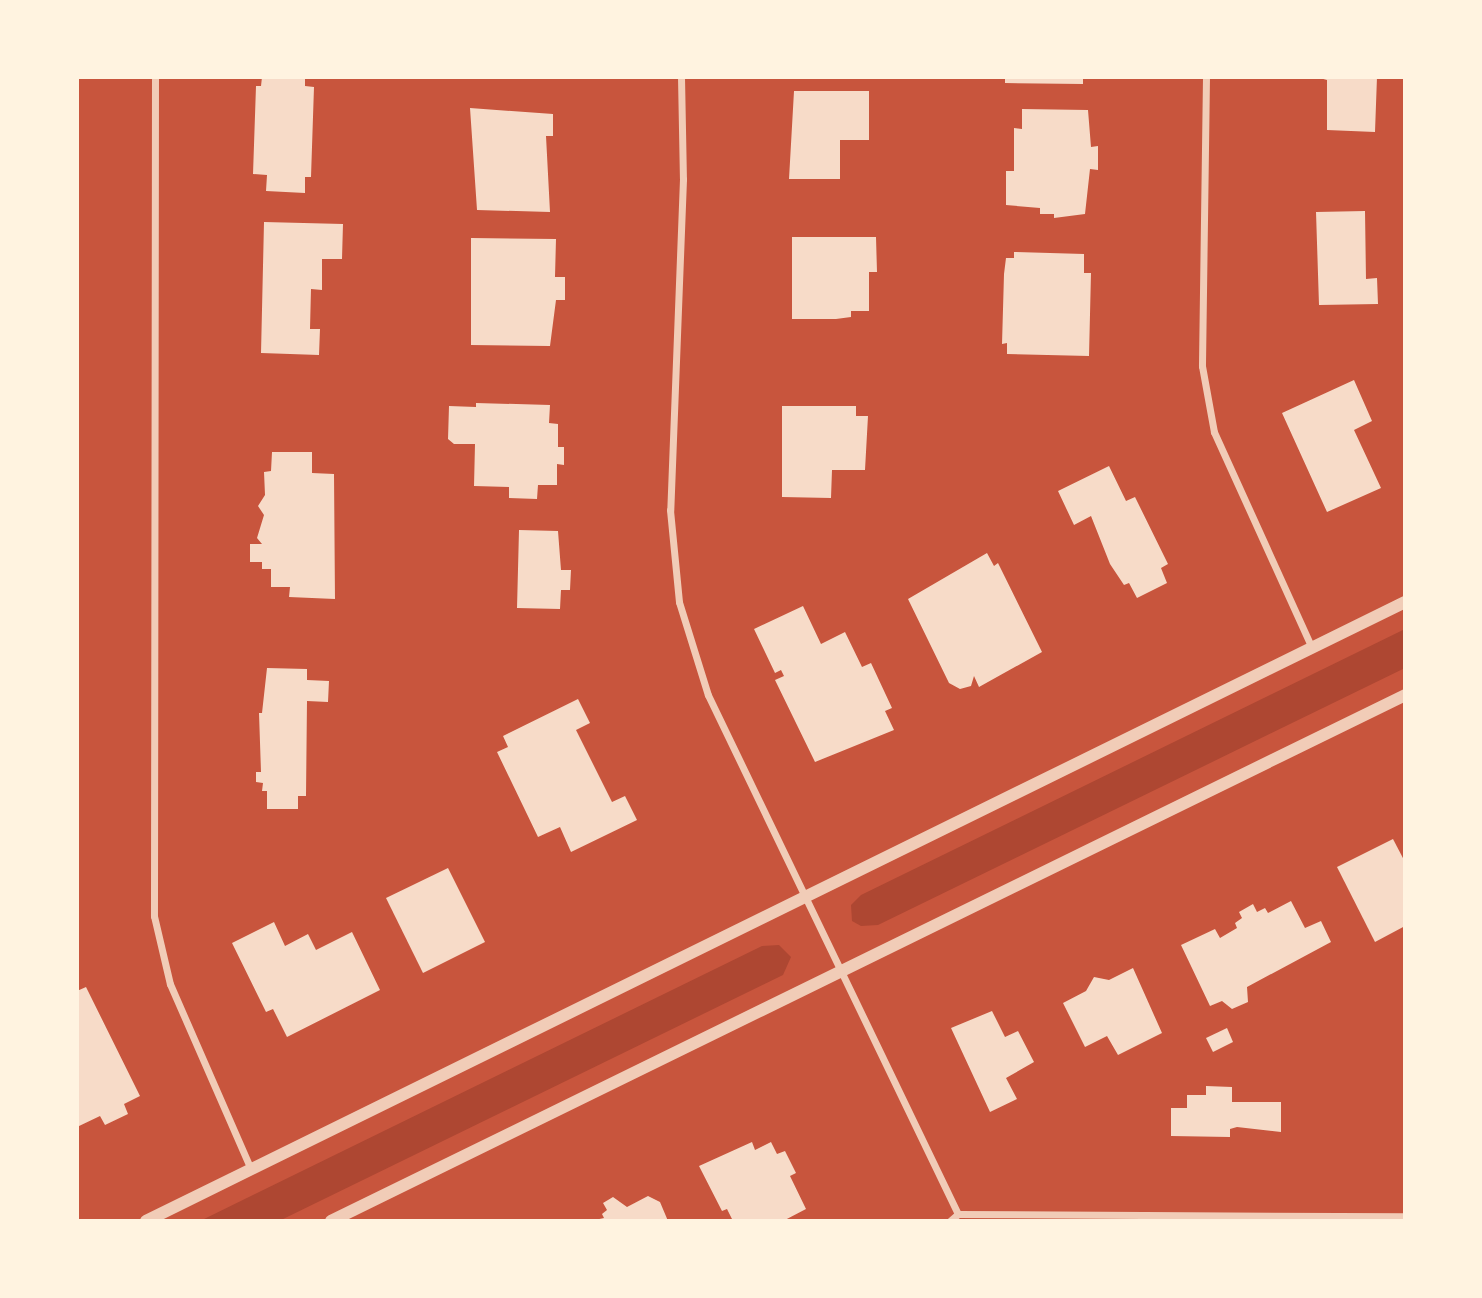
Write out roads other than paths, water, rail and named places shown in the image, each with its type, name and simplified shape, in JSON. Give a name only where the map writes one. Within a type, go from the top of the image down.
[{"type":"street","points":[[155,77],[154,916],[170,985],[251,1169]]},
{"type":"street","points":[[681,77],[683,178],[670,510],[678,602],[708,695],[793,868],[802,898],[958,1214]]},
{"type":"street","points":[[1206,77],[1202,366],[1214,432],[1312,648]]},
{"type":"street","points":[[146,1221],[1405,602]]},
{"type":"street","points":[[331,1221],[1405,695]]},
{"type":"street","points":[[950,1221],[958,1214],[1405,1216]]}]
